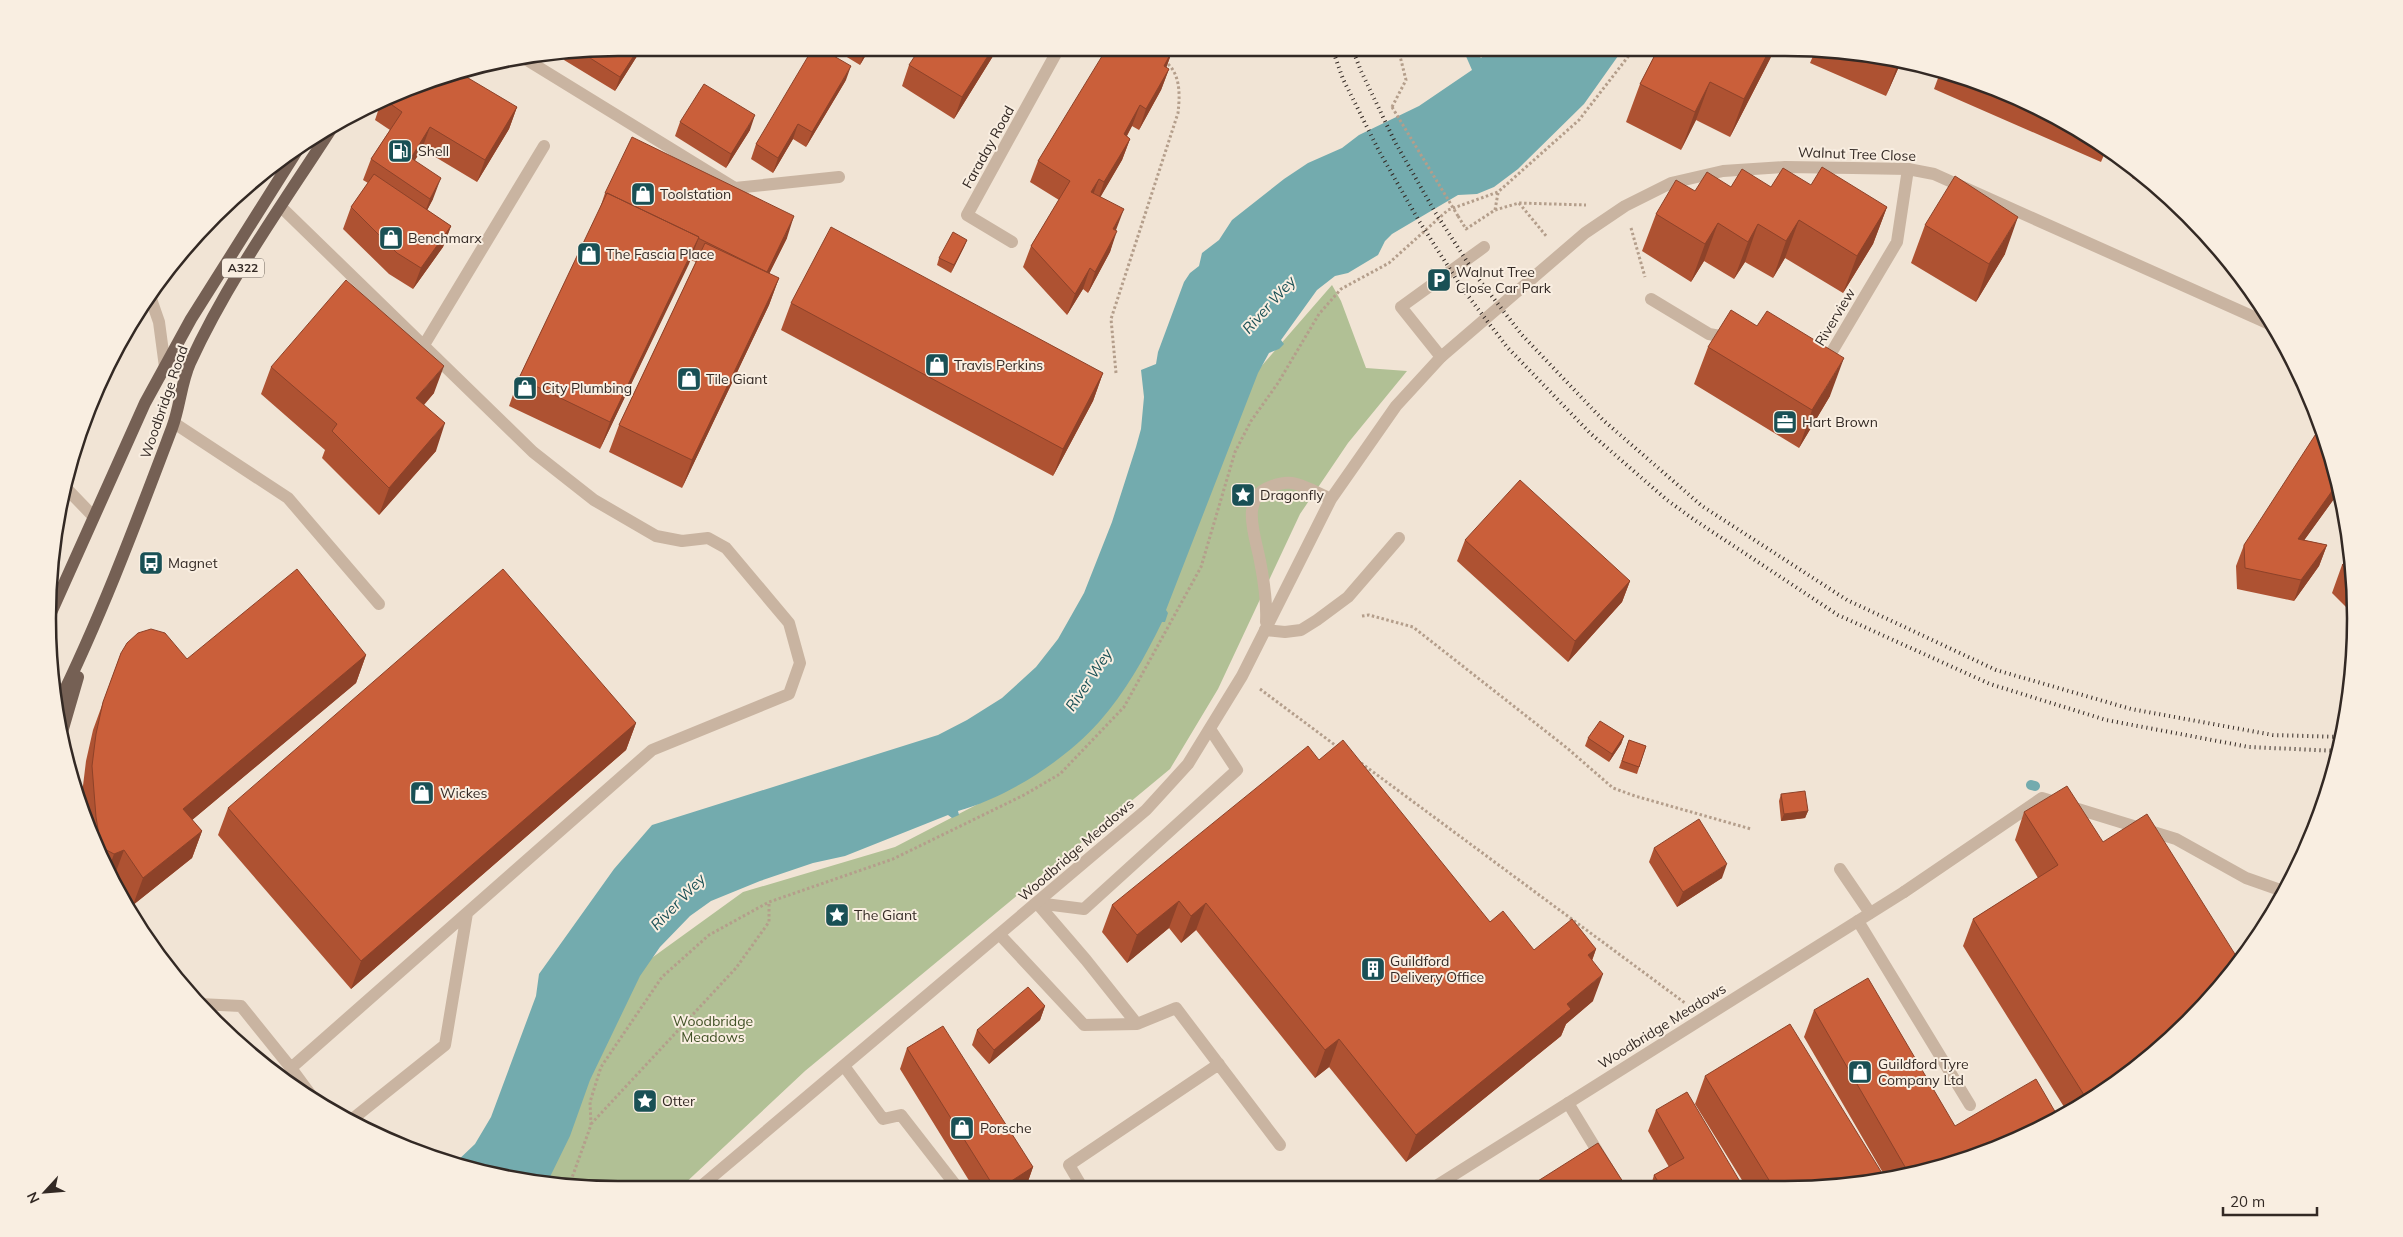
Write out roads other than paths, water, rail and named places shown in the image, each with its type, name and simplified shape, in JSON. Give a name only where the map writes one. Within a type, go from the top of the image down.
[{"type":"main road","name":"Woodbridge Road","points":[[62,696],[87,646],[174,423],[189,365],[209,324],[324,140]]},
{"type":"main road","name":"Woodbridge Road","points":[[56,600],[145,403],[191,319],[290,162]]},
{"type":"main road","points":[[66,720],[87,646]]},
{"type":"street","name":"Faraday Road","points":[[1012,242],[968,215],[1055,56]]},
{"type":"street","points":[[532,63],[735,188],[839,177]]},
{"type":"street","points":[[424,345],[544,146]]},
{"type":"street","name":"Walnut Tree Close","points":[[1508,301],[1585,233],[1625,206],[1671,183],[1723,171],[1785,167],[1908,168],[1934,174],[2261,320]]},
{"type":"street","name":"Riverview","points":[[1809,356],[1827,360],[1897,242],[1908,168]]},
{"type":"street","points":[[281,207],[533,452],[594,500],[656,536],[682,541],[708,538],[726,548],[789,623],[800,662],[789,694],[652,750],[290,1068]]},
{"type":"street","points":[[1441,356],[1401,307],[1484,247]]},
{"type":"street","points":[[1651,299],[1709,334],[1746,341]]},
{"type":"street","name":"Woodbridge Meadows","points":[[707,1181],[1146,810],[1188,764],[1242,676],[1331,499],[1396,406],[1441,356],[1508,301]]},
{"type":"street","points":[[153,303],[159,322],[165,367]]},
{"type":"street","points":[[174,423],[288,498],[379,604]]},
{"type":"street","name":"Woodbridge Meadows","points":[[1265,630],[1267,606],[1252,523],[1252,507],[1255,497],[1259,491],[1266,488],[1280,483],[1293,483],[1331,499]]},
{"type":"street","points":[[70,493],[93,516]]},
{"type":"street","points":[[1265,630],[1285,632],[1301,630],[1317,620],[1348,597],[1399,538]]},
{"type":"street","points":[[1037,903],[1084,910],[1237,770],[1210,729]]},
{"type":"street","name":"Woodbridge Meadows","points":[[1444,1181],[1904,892],[2042,798],[2147,837],[2176,839],[2246,878],[2277,890]]},
{"type":"street","points":[[1840,869],[1870,913]]},
{"type":"street","points":[[1037,903],[1137,1024]]},
{"type":"street","points":[[357,1116],[445,1045],[467,913]]},
{"type":"street","points":[[1858,921],[1970,1105]]},
{"type":"street","points":[[1000,935],[1084,1025],[1137,1024],[1176,1008],[1280,1145]]},
{"type":"street","points":[[210,1004],[241,1006],[301,1083]]},
{"type":"street","points":[[214,1008],[217,1004]]},
{"type":"street","points":[[1078,1181],[1069,1165],[1219,1064]]},
{"type":"street","points":[[844,1066],[883,1119],[901,1115],[952,1181]]},
{"type":"street","points":[[1568,1103],[1616,1181]]},
{"type":"water","name":"River Wey","points":[[1466,56],[1479,56],[1481,58],[1483,56],[1618,56],[1584,104],[1518,169],[1494,187],[1477,194],[1458,195],[1392,234],[1385,241],[1378,255],[1348,273],[1335,276],[1317,290],[1281,340],[1284,344],[1279,349],[1269,353],[1258,373],[1166,610],[1168,613],[1165,622],[1162,622],[1126,687],[1099,722],[1069,750],[1034,776],[996,797],[958,811],[959,815],[952,818],[948,815],[845,856],[813,863],[760,881],[711,901],[690,916],[660,947],[640,976],[590,1080],[570,1136],[550,1177],[509,1170],[460,1158],[475,1144],[491,1117],[536,996],[539,974],[614,869],[652,825],[938,735],[967,720],[1002,698],[1036,667],[1058,639],[1084,593],[1112,522],[1141,429],[1144,397],[1141,370],[1156,364],[1158,352],[1184,282],[1190,273],[1199,266],[1202,253],[1219,240],[1232,220],[1284,179],[1308,163],[1342,148],[1359,135],[1419,106],[1472,70]]},
{"type":"waterway","points":[[2031,785],[2035,786]]},
{"type":"railway","points":[[1335,56],[1343,79],[1379,151],[1419,221],[1462,288],[1507,347],[1590,433],[1667,500],[1696,521],[1838,615],[1990,684],[2106,720],[2249,747],[2331,751]]},
{"type":"railway","points":[[1355,56],[1395,142],[1435,212],[1477,277],[1522,335],[1603,420],[1702,506],[1847,600],[1996,670],[2131,709],[2273,735],[2334,737]]},
{"type":"place","name":"Shell","points":[[400,151]]},
{"type":"place","name":"Toolstation","points":[[643,194]]},
{"type":"place","name":"Benchmarx","points":[[391,238]]},
{"type":"place","name":"The Fascia Place","points":[[589,254]]},
{"type":"place","name":"Walnut Tree Close Car Park","points":[[1439,280]]},
{"type":"place","name":"Travis Perkins","points":[[937,365]]},
{"type":"place","name":"Tile Giant","points":[[689,379]]},
{"type":"place","name":"City Plumbing","points":[[525,388]]},
{"type":"place","name":"Hart Brown","points":[[1785,422]]},
{"type":"place","name":"Dragonfly","points":[[1243,495]]},
{"type":"place","name":"Magnet","points":[[151,563]]},
{"type":"place","name":"Wickes","points":[[422,793]]},
{"type":"place","name":"The Giant","points":[[837,915]]},
{"type":"place","name":"Guildford Delivery Office","points":[[1373,969]]},
{"type":"place","name":"Guildford Tyre Company Ltd","points":[[1860,1072]]},
{"type":"place","name":"Otter","points":[[645,1101]]},
{"type":"place","name":"Porsche","points":[[962,1128]]}]
